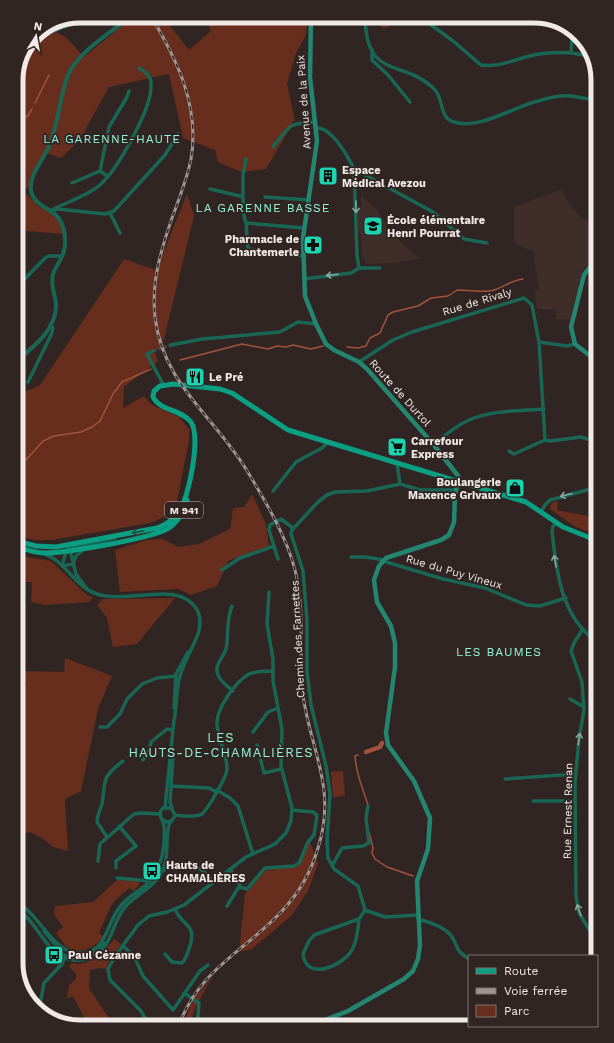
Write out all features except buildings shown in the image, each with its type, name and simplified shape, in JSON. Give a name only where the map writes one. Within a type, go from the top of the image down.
[{"type":"main road","name":"Avenue de la Paix","points":[[311,23],[310,77],[316,122],[316,150],[304,228],[304,279],[305,296],[316,324],[330,348]]},
{"type":"main road","points":[[591,266],[583,278],[570,327],[575,344],[591,357]]},
{"type":"main road","name":"Route de Durtol","points":[[330,348],[359,362],[367,369],[459,475],[458,481]]},
{"type":"main road","points":[[164,386],[173,384],[220,389],[232,393],[288,430],[521,501],[542,511],[572,531]]},
{"type":"main road","name":"M 941","points":[[23,543],[36,546],[56,547],[123,535],[166,525],[178,513],[185,497],[195,447],[195,431],[190,421],[181,413],[155,401],[153,397],[154,390],[160,386],[164,386]]},
{"type":"main road","name":"M 941","points":[[23,548],[40,552],[68,550],[150,535],[168,528],[183,513],[188,497],[198,445],[198,432],[193,420],[183,411],[157,400],[156,391],[164,386]]},
{"type":"main road","points":[[325,1020],[348,1011],[407,977],[414,968],[420,951],[417,881],[428,849],[431,822],[427,809],[414,781],[391,752],[387,741],[395,648],[392,630],[377,602],[375,594],[375,576],[383,561],[392,556],[441,540],[449,535],[454,522],[455,490],[458,481]]},
{"type":"main road","points":[[542,511],[557,524],[591,538]]},
{"type":"street","points":[[23,355],[44,337],[51,326],[56,305],[52,276],[62,256],[65,241],[62,225],[58,216],[34,198],[31,185],[52,139],[68,75],[88,51],[123,23]]},
{"type":"street","points":[[365,23],[366,35],[375,56],[383,64],[420,78],[435,90],[441,99],[442,110],[445,117],[453,122],[467,124],[487,120],[536,101],[558,97],[591,99]]},
{"type":"street","points":[[429,23],[453,41],[481,65],[509,63],[526,56],[540,54],[571,53],[585,56]]},
{"type":"street","points":[[47,33],[72,24]]},
{"type":"street","points":[[571,53],[572,37]]},
{"type":"street","points":[[372,49],[372,60],[388,75],[410,102]]},
{"type":"street","points":[[50,211],[96,187],[107,176],[124,153],[147,105],[151,83],[148,75],[139,68]]},
{"type":"street","points":[[100,171],[109,127],[127,97],[128,91]]},
{"type":"street","points":[[273,147],[281,135],[294,124],[316,122]]},
{"type":"street","points":[[316,128],[321,128],[329,133],[349,158],[354,168],[357,256],[359,268]]},
{"type":"street","points":[[50,211],[58,209],[110,213],[118,208],[165,155],[178,134]]},
{"type":"street","points":[[246,159],[243,176],[243,198],[248,249],[303,256]]},
{"type":"street","points":[[354,168],[433,212],[464,239],[487,243]]},
{"type":"street","points":[[100,171],[107,176]]},
{"type":"street","points":[[72,183],[100,171]]},
{"type":"street","points":[[210,189],[243,198]]},
{"type":"street","points":[[265,197],[308,200]]},
{"type":"street","points":[[110,213],[120,233]]},
{"type":"street","points":[[246,223],[304,228]]},
{"type":"street","points":[[23,281],[45,258],[49,256],[62,256]]},
{"type":"street","points":[[304,279],[351,273],[359,268],[380,268]]},
{"type":"street","name":"Rue de Rivaly","points":[[359,362],[393,340],[412,332],[524,298],[532,305],[539,342]]},
{"type":"street","points":[[171,345],[202,339],[280,332],[298,322],[316,324]]},
{"type":"street","points":[[28,382],[52,333],[53,328],[51,326]]},
{"type":"street","points":[[545,440],[539,342],[567,346],[575,344]]},
{"type":"street","points":[[153,351],[147,354],[164,386]]},
{"type":"street","points":[[433,444],[451,430],[468,420],[496,413],[544,409]]},
{"type":"street","points":[[509,452],[514,454],[545,440],[550,441],[582,437],[587,439]]},
{"type":"street","points":[[273,491],[296,462],[328,442]]},
{"type":"street","points":[[397,463],[400,484]]},
{"type":"street","points":[[278,559],[269,530],[271,523],[281,519],[293,528],[327,495],[335,492],[367,491],[400,484],[420,490],[455,490]]},
{"type":"street","points":[[542,511],[547,502],[554,498],[591,489]]},
{"type":"street","points":[[557,524],[553,526],[552,530],[554,563],[574,620],[582,630],[591,637]]},
{"type":"street","name":"Chemin des Farnettes","points":[[293,528],[291,534],[304,578],[307,620],[307,671],[311,705],[326,766],[330,794],[327,845],[328,858],[332,866]]},
{"type":"street","points":[[56,547],[68,550],[104,542],[123,535]]},
{"type":"street","points":[[73,564],[76,556],[82,550],[126,542],[150,535]]},
{"type":"street","points":[[222,570],[230,562],[274,546]]},
{"type":"street","points":[[68,550],[78,577],[88,590]]},
{"type":"street","points":[[62,566],[68,550]]},
{"type":"street","points":[[40,552],[54,558],[82,587],[102,595],[165,594],[186,598],[195,607],[199,621],[197,636],[189,652],[184,658],[177,676],[172,745],[165,807],[160,814]]},
{"type":"street","name":"Rue du Puy Vineux","points":[[351,557],[365,557],[383,561],[443,579],[485,588],[526,605],[540,606],[566,598]]},
{"type":"street","points":[[62,566],[73,564]]},
{"type":"street","points":[[145,1020],[144,1014],[113,985],[109,978],[109,966],[138,925],[149,916],[175,909],[196,897],[230,869],[253,854],[270,847],[281,839],[289,826],[292,810],[281,769],[282,729],[273,681],[267,618],[269,592]]},
{"type":"street","points":[[232,606],[228,618],[226,649],[218,662],[217,673],[218,677],[233,691]]},
{"type":"street","name":"Rue Ernest Renan","points":[[582,630],[574,642],[572,652],[582,682],[584,706],[576,774],[575,801],[577,905],[579,913],[591,933]]},
{"type":"street","points":[[175,815],[195,816],[201,814],[217,791],[227,769],[217,728],[217,716],[223,703],[249,674],[273,671]]},
{"type":"street","points":[[100,727],[105,728],[118,718],[127,699],[142,684],[157,678],[177,676]]},
{"type":"street","points":[[570,699],[584,706]]},
{"type":"street","points":[[253,732],[268,712],[278,708]]},
{"type":"street","points":[[143,760],[149,752],[150,744],[154,740],[167,729],[173,730]]},
{"type":"street","points":[[157,880],[166,858],[169,825],[175,815],[170,802],[173,751],[172,745]]},
{"type":"street","points":[[257,745],[264,773],[281,769]]},
{"type":"street","points":[[107,837],[97,822],[102,803],[103,784],[109,773],[123,761]]},
{"type":"street","points":[[505,779],[576,774]]},
{"type":"street","points":[[171,786],[209,788],[230,798],[238,806],[247,841],[253,854]]},
{"type":"street","points":[[533,801],[575,801]]},
{"type":"street","points":[[359,919],[321,932],[312,937],[303,954],[307,966],[313,969],[323,969],[336,965],[346,957],[355,942],[359,919],[365,910],[358,886],[332,866],[342,848],[362,846],[369,843],[366,818],[368,806]]},
{"type":"street","points":[[165,807],[173,809]]},
{"type":"street","points":[[239,887],[247,888],[265,868],[294,866],[299,862],[308,842],[314,834],[317,815],[313,812],[292,810]]},
{"type":"street","points":[[98,861],[100,844],[119,826],[136,813],[160,814]]},
{"type":"street","points":[[40,1004],[43,985],[67,956],[80,957],[92,955],[103,946],[120,905],[150,881],[158,868],[163,855],[164,825],[160,814]]},
{"type":"street","points":[[162,820],[168,822],[172,821]]},
{"type":"street","points":[[116,868],[116,862],[136,846],[119,826]]},
{"type":"street","points":[[166,858],[172,865]]},
{"type":"street","points":[[62,962],[83,960],[94,956],[106,947],[125,907],[157,880],[166,867],[172,865],[200,869],[213,882]]},
{"type":"street","points":[[227,906],[240,883],[230,869]]},
{"type":"street","points":[[118,878],[150,881]]},
{"type":"street","points":[[23,907],[28,910],[62,948],[77,954],[96,949],[106,936]]},
{"type":"street","points":[[165,954],[172,962],[178,964],[182,963],[186,959],[192,939],[191,928],[178,915],[175,909]]},
{"type":"street","points":[[365,910],[385,917],[418,917],[442,929],[452,937],[459,952],[468,958]]},
{"type":"street","points":[[23,914],[57,953],[62,962]]},
{"type":"street","points":[[42,926],[62,962]]},
{"type":"street","points":[[123,946],[134,956],[143,976],[172,1010],[174,1010],[200,971],[208,965]]},
{"type":"street","points":[[62,962],[83,960]]},
{"type":"street","points":[[184,993],[199,1003],[198,1020]]},
{"type":"shaded area","points":[[562,189],[566,199],[583,220],[587,219],[591,224],[591,262],[582,271],[570,320],[556,319],[556,310],[537,309],[534,290],[539,290],[533,251],[515,244],[514,207]]},
{"type":"shaded area","name":"École élémentaire Henri Pourrat","points":[[361,195],[378,211],[392,234],[420,259],[396,263],[365,264],[365,258],[362,258],[361,234],[358,233],[357,208],[361,208]]},
{"type":"shaded area","points":[[23,942],[26,945],[23,959]]},
{"type":"green space","points":[[125,23],[168,23],[189,50],[211,31],[208,23],[307,23],[306,35],[296,53],[287,84],[295,121],[292,122],[292,125],[266,169],[241,172],[218,162],[215,150],[183,138],[169,74],[109,87],[79,141],[61,158],[46,153],[33,173],[28,189],[23,187],[23,76],[27,58],[33,48],[48,33],[51,31],[63,36],[74,45],[84,57]]},
{"type":"green space","points":[[381,23],[389,23],[389,27],[382,28]]},
{"type":"green space","points":[[27,194],[38,206],[59,218],[63,234],[23,231],[23,197]]},
{"type":"green space","points":[[187,194],[194,216],[162,347],[154,351],[158,361],[124,387],[123,408],[144,396],[152,405],[179,417],[189,429],[189,441],[176,506],[166,516],[150,523],[52,540],[34,540],[23,538],[23,393],[40,385],[124,259],[156,270]]},
{"type":"green space","points":[[252,494],[266,524],[269,546],[228,561],[217,586],[191,595],[178,589],[120,592],[115,550],[146,540],[163,539],[178,547],[199,544],[230,529],[233,508],[244,507]]},
{"type":"green space","points":[[558,501],[557,510],[591,517],[591,533],[574,526],[550,509],[551,503]]},
{"type":"green space","points":[[23,556],[51,561],[87,595],[93,597],[90,602],[44,605],[31,602],[32,582],[23,582]]},
{"type":"green space","points":[[175,598],[137,644],[113,647],[107,618],[97,605],[103,599]]},
{"type":"green space","points":[[65,658],[112,676],[98,709],[81,791],[65,799],[68,851],[53,847],[42,838],[30,832],[23,834],[23,691],[26,684],[24,671],[64,672]]},
{"type":"green space","points":[[343,771],[345,795],[333,798],[331,772]]},
{"type":"green space","points":[[310,842],[318,863],[308,891],[291,916],[252,949],[239,952],[245,894],[266,870],[296,867]]},
{"type":"green space","points":[[117,880],[138,881],[140,885],[133,891],[130,888],[117,898],[111,906],[99,933],[103,936],[97,944],[88,949],[79,951],[67,947],[56,933],[63,927],[54,914],[55,906],[93,902]]},
{"type":"green space","points":[[114,939],[121,944],[110,959],[106,969],[100,968],[90,970],[89,988],[111,1020],[85,1020],[73,996],[67,999],[69,985],[76,979],[76,974],[69,966],[72,963],[79,964],[91,961],[106,949]]},
{"type":"green space","points":[[214,974],[196,1006],[191,1020],[185,1020],[192,1002]]},
{"type":"waterway","points":[[35,103],[49,75]]},
{"type":"waterway","points":[[23,117],[27,117],[32,109]]},
{"type":"waterway","points":[[347,347],[358,348],[366,346],[370,338],[380,333],[388,315],[393,312],[418,306],[431,298],[448,296],[457,290],[490,291],[523,279]]},
{"type":"waterway","points":[[180,360],[242,344],[268,349],[277,346],[286,347],[293,345],[311,349],[323,346]]},
{"type":"waterway","points":[[23,461],[26,460],[43,441],[54,436],[81,432],[92,427],[100,421],[113,394],[122,382],[151,369]]},
{"type":"waterway","points":[[366,752],[380,747],[382,743]]},
{"type":"waterway","points":[[358,755],[355,756],[357,769],[368,805]]},
{"type":"waterway","points":[[369,832],[373,848],[372,853],[375,859],[387,867],[413,876]]},
{"type":"tunnel","points":[[153,351],[171,345]]},
{"type":"railway","points":[[155,23],[169,49],[184,84],[192,120],[193,139],[191,159],[183,189],[164,242],[158,266],[154,291],[154,304],[160,341],[169,363],[180,382],[236,454],[249,474],[275,520],[287,545],[295,570],[300,599],[301,673],[305,709],[320,766],[325,805],[323,826],[318,848],[308,874],[299,889],[282,911],[267,926],[210,975],[187,1007],[181,1020]]},
{"type":"place","name":"Espace Médical Avezou","points":[[328,176]]},
{"type":"place","name":"École élémentaire Henri Pourrat","points":[[373,226]]},
{"type":"place","name":"Pharmacie de Chantemerle","points":[[313,245]]},
{"type":"place","name":"Le Pré","points":[[195,377]]},
{"type":"place","name":"Carrefour Express","points":[[397,447]]},
{"type":"place","name":"Boulangerie Maxence Grivaux","points":[[515,488]]},
{"type":"place","name":"Hauts de CHAMALIÈRES","points":[[152,871]]},
{"type":"place","name":"Paul Cézanne","points":[[54,955]]},
{"type":"district","name":"LA GARENNE-HAUTE","points":[[112,139]]},
{"type":"district","name":"LA GARENNE BASSE","points":[[263,208]]},
{"type":"district","name":"LES BAUMES","points":[[499,652]]},
{"type":"district","name":"LES HAUTS-DE-CHAMALIÈRES","points":[[221,744]]}]
